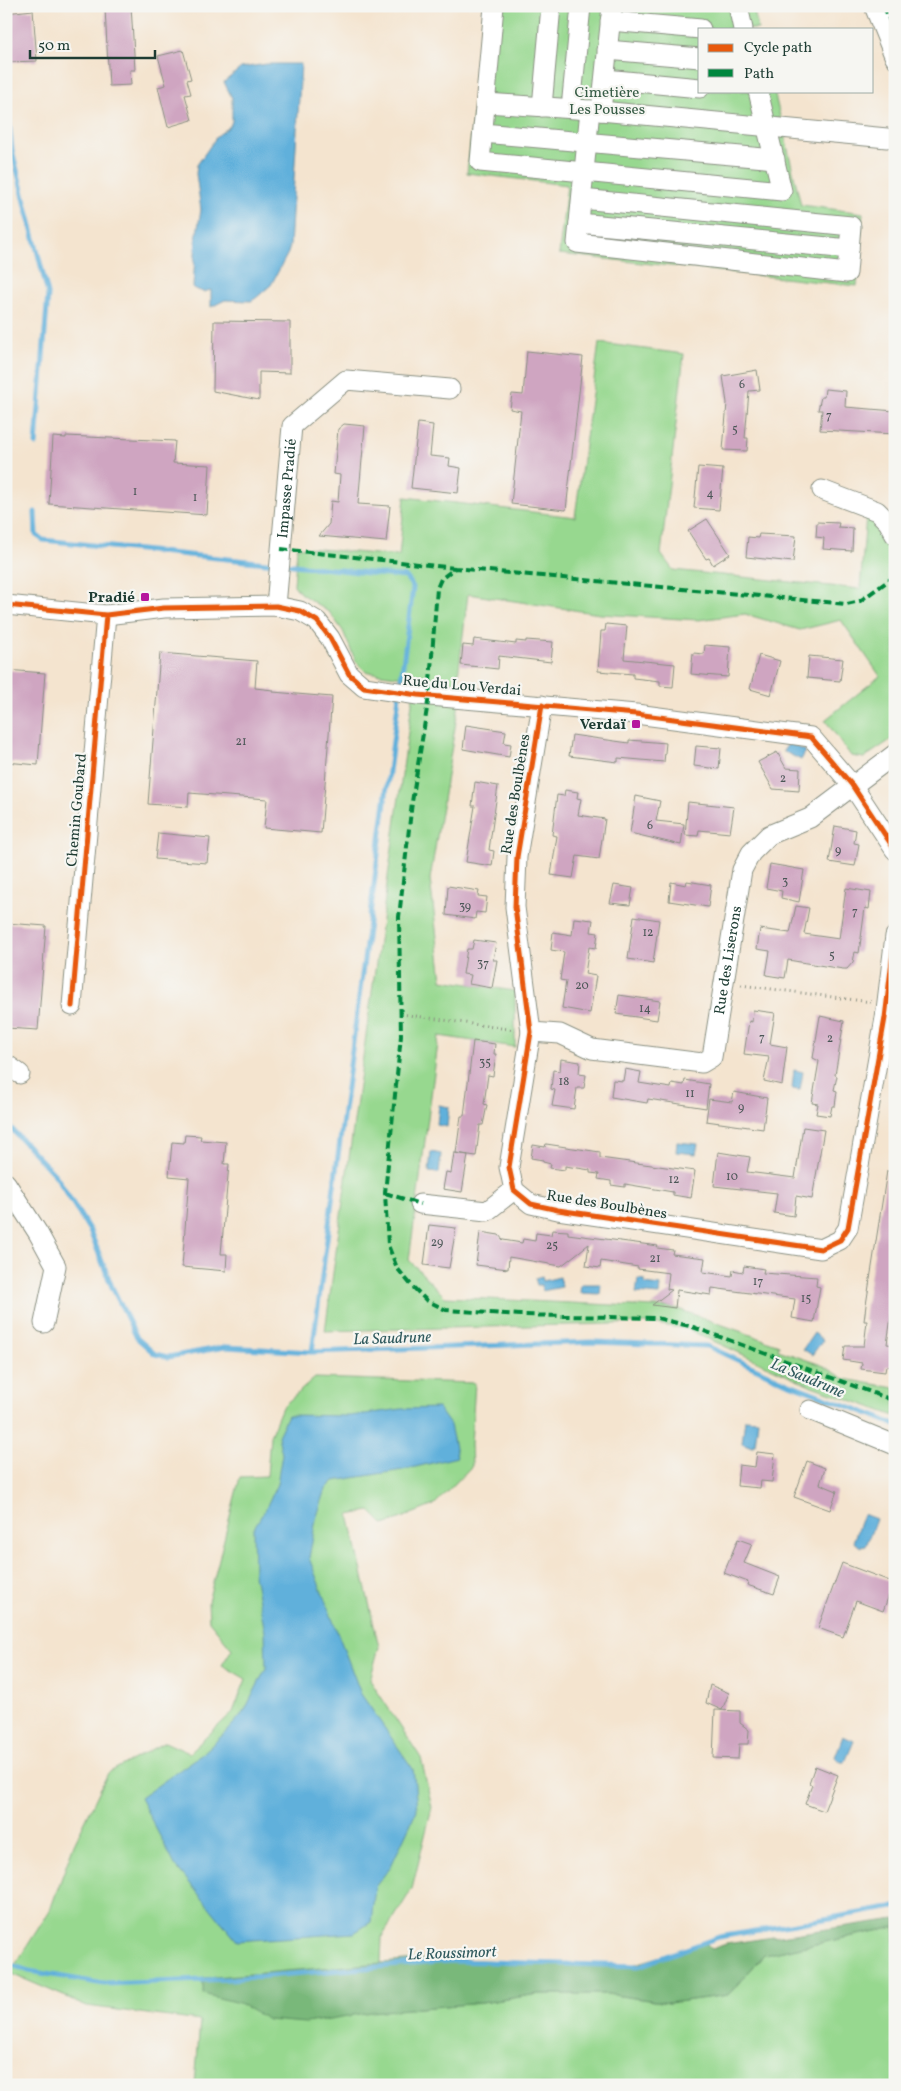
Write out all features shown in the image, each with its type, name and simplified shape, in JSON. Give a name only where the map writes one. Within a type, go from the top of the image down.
[{"type":"street","points":[[494,6],[480,162],[782,191],[767,127],[752,92]]},
{"type":"street","points":[[542,107],[551,6]]},
{"type":"street","points":[[570,108],[581,6]]},
{"type":"street","points":[[738,6],[743,28]]},
{"type":"street","points":[[874,6],[895,58]]},
{"type":"street","points":[[582,199],[851,226],[849,249],[579,223],[587,142],[604,79],[611,14],[698,28]]},
{"type":"street","points":[[607,50],[698,58]]},
{"type":"street","points":[[604,79],[698,88]]},
{"type":"street","points":[[486,103],[596,110],[892,137]]},
{"type":"street","points":[[483,133],[774,159]]},
{"type":"street","name":"Impasse Pradié","points":[[276,606],[292,426],[346,380],[450,389]]},
{"type":"street","points":[[822,490],[877,511],[888,522],[895,535]]},
{"type":"street","name":"Rue du Lou Verdai","points":[[6,604],[106,616],[164,608],[276,606],[300,611],[317,621],[330,638],[349,674],[364,687],[418,695],[636,714],[811,737],[852,784],[895,850]]},
{"type":"street","name":"Chemin Goubard","points":[[72,1006],[106,616]]},
{"type":"street","name":"Rue des Boulbènes","points":[[542,706],[517,857],[515,907],[531,1032],[509,1167],[514,1190],[531,1204],[558,1210],[821,1249],[840,1240],[848,1228],[888,1009]]},
{"type":"street","name":"Rue des Liserons","points":[[531,1032],[560,1034],[592,1049],[702,1063],[712,1057],[742,870],[751,852],[769,835],[810,818],[852,784],[895,754]]},
{"type":"street","points":[[888,1009],[895,936]]},
{"type":"street","points":[[6,1183],[38,1233],[56,1266],[44,1323]]},
{"type":"street","points":[[420,1204],[487,1211],[514,1190]]},
{"type":"street","points":[[810,1410],[895,1445]]},
{"type":"path","points":[[725,983],[888,1009]]},
{"type":"path","points":[[401,1014],[531,1032]]},
{"type":"green space","name":"Cimetière Les Pousses","points":[[485,6],[753,6],[758,28],[698,28],[698,92],[774,92],[801,205],[863,213],[857,286],[559,254],[567,185],[467,173]]},
{"type":"green space","points":[[599,343],[684,354],[661,554],[673,570],[860,589],[866,516],[872,516],[895,561],[895,737],[864,758],[851,756],[825,720],[880,676],[841,620],[800,630],[745,614],[698,620],[600,614],[468,594],[457,684],[366,672],[356,662],[343,631],[330,613],[300,593],[294,585],[297,547],[399,556],[405,497],[575,517]]},
{"type":"green space","points":[[413,696],[459,703],[430,879],[442,980],[515,991],[515,1047],[439,1036],[409,1260],[445,1297],[675,1308],[779,1345],[778,1350],[824,1366],[845,1379],[895,1388],[895,1416],[812,1386],[687,1329],[649,1323],[325,1331]]},
{"type":"green space","points":[[315,1378],[475,1383],[471,1444],[472,1466],[434,1505],[384,1525],[370,1511],[349,1515],[379,1647],[370,1680],[421,1758],[432,1807],[412,1889],[382,1937],[379,2011],[482,2003],[538,1994],[607,1994],[669,2003],[728,1995],[764,1955],[895,1927],[895,2085],[195,2085],[200,2021],[87,2006],[10,1973],[50,1910],[74,1844],[108,1773],[165,1742],[189,1753],[233,1712],[246,1679],[222,1665],[232,1649],[209,1621],[208,1602],[240,1477],[267,1476],[270,1436],[282,1407]]},
{"type":"green space","points":[[895,1919],[895,1927],[764,1955],[728,1995],[669,2003],[607,1994],[538,1994],[482,2003],[371,2012],[306,2023],[268,2020],[239,2003],[203,1994],[203,1978],[441,1958],[625,1967],[706,1943],[712,1949],[726,1944]]},
{"type":"water","points":[[267,64],[301,64],[290,246],[271,285],[256,298],[251,301],[225,300],[211,307],[211,290],[203,292],[193,288],[196,239],[201,210],[196,174],[197,165],[217,136],[230,126],[232,121],[232,98],[224,82],[241,68]]},
{"type":"water","points":[[789,743],[806,751],[801,760],[783,751]]},
{"type":"water","points":[[794,1070],[803,1072],[800,1090],[792,1089]]},
{"type":"water","points":[[439,1105],[449,1107],[447,1127],[437,1125]]},
{"type":"water","points":[[677,1142],[698,1144],[696,1154],[676,1152]]},
{"type":"water","points":[[431,1152],[441,1154],[439,1173],[429,1172]]},
{"type":"water","points":[[542,1276],[543,1281],[560,1277],[562,1287],[542,1291],[541,1285],[537,1285],[535,1278]]},
{"type":"water","points":[[638,1279],[645,1280],[645,1284],[660,1286],[659,1295],[636,1293]]},
{"type":"water","points":[[581,1284],[601,1284],[600,1294],[580,1293]]},
{"type":"water","points":[[814,1333],[823,1340],[812,1355],[803,1349]]},
{"type":"water","points":[[438,1408],[450,1425],[457,1457],[403,1470],[334,1481],[326,1489],[316,1519],[309,1558],[361,1694],[413,1769],[417,1810],[391,1866],[375,1887],[371,1922],[354,1933],[237,1941],[175,1865],[140,1798],[201,1755],[225,1733],[244,1712],[266,1668],[265,1632],[254,1575],[253,1529],[265,1510],[277,1484],[282,1454],[278,1436],[288,1415],[350,1416],[402,1409]]},
{"type":"water","points":[[745,1419],[758,1420],[755,1445],[752,1447],[742,1443]]},
{"type":"water","points":[[863,1514],[876,1519],[866,1546],[862,1545],[861,1547],[853,1542]]},
{"type":"water","points":[[843,1736],[854,1741],[845,1762],[841,1762],[835,1757]]},
{"type":"building","points":[[131,6],[135,70],[130,70],[131,85],[109,86],[105,8]]},
{"type":"building","points":[[33,10],[37,61],[9,62],[6,13]]},
{"type":"building","points":[[183,50],[191,79],[187,80],[191,94],[185,95],[192,120],[168,127],[158,87],[166,85],[158,56]]},
{"type":"building","points":[[214,321],[290,322],[290,373],[259,372],[259,400],[213,391]]},
{"type":"building","points":[[527,351],[583,357],[566,510],[511,504],[521,411],[510,409],[512,394],[523,395]]},
{"type":"building","points":[[757,370],[760,390],[749,391],[745,438],[748,438],[747,451],[723,450],[727,403],[723,376]]},
{"type":"building","points":[[825,389],[846,391],[845,407],[895,411],[895,434],[820,430],[822,410],[818,410],[821,397],[824,397]]},
{"type":"building","points":[[418,423],[433,425],[430,456],[450,458],[449,466],[461,468],[458,493],[411,488]]},
{"type":"building","points":[[344,424],[365,426],[358,504],[390,506],[386,542],[319,536],[329,524],[331,501],[338,502],[340,475],[334,474],[338,429]]},
{"type":"building","points":[[66,436],[175,441],[173,463],[210,465],[207,515],[49,504],[53,437],[66,438]]},
{"type":"building","points":[[698,467],[723,469],[719,510],[694,508]]},
{"type":"building","points":[[707,519],[730,554],[713,565],[709,558],[706,559],[688,531]]},
{"type":"building","points":[[817,522],[839,523],[838,527],[853,528],[852,551],[823,549],[824,538],[816,537]]},
{"type":"building","points":[[759,534],[796,536],[793,562],[746,557],[748,537],[758,538]]},
{"type":"building","points":[[606,624],[627,626],[624,659],[675,664],[673,687],[660,686],[660,681],[633,678],[633,674],[598,671],[601,631],[605,631]]},
{"type":"building","points":[[474,639],[516,644],[516,641],[526,642],[526,640],[553,642],[551,662],[499,656],[498,669],[461,665],[463,645],[473,646]]},
{"type":"building","points":[[705,645],[730,647],[728,677],[691,674],[693,653],[704,654]]},
{"type":"building","points":[[160,653],[257,661],[255,688],[273,690],[273,692],[332,697],[321,833],[264,828],[267,799],[189,793],[188,807],[148,804]]},
{"type":"building","points":[[759,655],[780,661],[771,695],[750,689]]},
{"type":"building","points":[[809,656],[843,659],[840,681],[807,678]]},
{"type":"building","points":[[6,670],[45,673],[38,765],[6,762]]},
{"type":"building","points":[[466,725],[506,731],[504,743],[511,744],[509,757],[463,749]]},
{"type":"building","points":[[572,735],[629,743],[629,740],[666,743],[664,762],[618,758],[618,762],[569,756]]},
{"type":"building","points":[[696,746],[721,748],[719,769],[694,766]]},
{"type":"building","points":[[777,752],[786,768],[800,769],[799,791],[773,789],[758,762]]},
{"type":"building","points":[[475,782],[498,786],[489,850],[494,851],[492,866],[466,862],[475,806],[472,806]]},
{"type":"building","points":[[565,790],[578,792],[577,798],[581,799],[578,815],[605,819],[599,859],[577,856],[573,878],[551,875],[557,836],[552,835],[557,795],[564,796]]},
{"type":"building","points":[[636,796],[660,801],[656,821],[684,824],[681,845],[630,833]]},
{"type":"building","points":[[688,802],[734,807],[730,833],[699,830],[698,836],[685,835]]},
{"type":"building","points":[[835,826],[856,830],[854,843],[859,844],[855,866],[829,862]]},
{"type":"building","points":[[158,833],[210,838],[207,863],[155,859]]},
{"type":"building","points":[[770,864],[804,870],[799,902],[781,898],[782,891],[766,888]]},
{"type":"building","points":[[687,881],[711,885],[708,907],[669,901],[671,882],[686,885]]},
{"type":"building","points":[[614,885],[633,888],[630,905],[610,903]]},
{"type":"building","points":[[448,886],[479,891],[478,896],[487,897],[485,913],[476,912],[475,919],[446,915]]},
{"type":"building","points":[[846,888],[871,892],[869,909],[865,908],[859,953],[855,952],[853,962],[847,969],[788,960],[785,978],[766,975],[770,951],[757,949],[760,929],[790,933],[796,906],[809,908],[804,934],[839,939]]},
{"type":"building","points":[[634,916],[659,920],[653,963],[628,959]]},
{"type":"building","points":[[574,918],[593,920],[591,932],[598,933],[596,948],[589,947],[585,974],[596,976],[590,1013],[562,1008],[566,981],[560,980],[564,952],[551,950],[553,932],[572,935]]},
{"type":"building","points":[[6,923],[46,926],[38,1030],[6,1028]]},
{"type":"building","points":[[474,940],[496,943],[493,960],[497,960],[492,988],[469,984],[471,975],[463,974],[467,949],[472,949]]},
{"type":"building","points":[[619,995],[660,1001],[657,1020],[616,1014]]},
{"type":"building","points":[[753,1010],[775,1013],[770,1044],[787,1047],[782,1085],[764,1081],[769,1057],[744,1054],[749,1021],[752,1022]]},
{"type":"building","points":[[820,1016],[844,1021],[835,1075],[837,1076],[834,1090],[837,1091],[835,1106],[832,1106],[830,1116],[816,1114],[818,1104],[812,1103],[819,1061],[813,1058]]},
{"type":"building","points":[[473,1041],[495,1044],[494,1054],[496,1054],[493,1076],[488,1075],[484,1104],[487,1105],[483,1125],[480,1125],[476,1156],[456,1153],[461,1116],[464,1116]]},
{"type":"building","points":[[561,1059],[580,1062],[579,1074],[586,1075],[584,1088],[577,1088],[574,1109],[552,1106],[555,1090],[551,1089],[553,1070],[560,1071]]},
{"type":"building","points":[[625,1069],[641,1072],[639,1083],[671,1088],[672,1083],[684,1085],[685,1080],[709,1084],[706,1108],[648,1099],[647,1103],[611,1097],[613,1080],[623,1081]]},
{"type":"building","points":[[734,1092],[767,1098],[763,1129],[706,1121],[709,1099],[732,1102]]},
{"type":"building","points":[[803,1127],[824,1130],[812,1199],[796,1196],[794,1216],[774,1213],[777,1193],[714,1186],[718,1152],[750,1157],[747,1172],[795,1178]]},
{"type":"building","points":[[185,1135],[201,1136],[200,1140],[226,1142],[224,1164],[229,1164],[221,1254],[227,1254],[226,1271],[182,1267],[189,1178],[169,1176],[172,1142],[184,1143]]},
{"type":"building","points":[[546,1144],[600,1152],[600,1158],[695,1171],[691,1198],[673,1195],[673,1192],[625,1184],[625,1187],[611,1185],[611,1181],[598,1179],[599,1174],[590,1173],[590,1170],[565,1166],[565,1170],[550,1168],[551,1164],[543,1162],[543,1160],[531,1158],[533,1145],[545,1147]]},
{"type":"building","points":[[454,1153],[468,1155],[462,1192],[443,1189],[446,1172],[451,1173]]},
{"type":"building","points":[[887,1171],[895,1171],[895,1290],[887,1344],[895,1345],[895,1367],[886,1366],[885,1372],[861,1369],[862,1363],[843,1360],[845,1346],[864,1346],[867,1321],[864,1321],[866,1305]]},
{"type":"building","points":[[429,1225],[456,1228],[449,1268],[424,1265]]},
{"type":"building","points":[[552,1230],[568,1231],[568,1234],[658,1246],[657,1248],[673,1250],[672,1254],[705,1258],[703,1272],[732,1276],[733,1270],[743,1272],[744,1266],[764,1269],[763,1273],[817,1277],[816,1286],[820,1287],[814,1322],[792,1318],[795,1299],[712,1288],[711,1295],[677,1290],[675,1308],[652,1305],[672,1290],[667,1289],[669,1273],[601,1261],[600,1268],[586,1266],[589,1244],[561,1266],[509,1257],[508,1269],[476,1265],[480,1232],[499,1235],[503,1240],[522,1243],[523,1239],[535,1241],[536,1233],[551,1235]]},
{"type":"building","points":[[757,1452],[775,1454],[772,1482],[761,1481],[760,1488],[737,1486],[739,1465],[755,1467]]},
{"type":"building","points":[[807,1461],[825,1468],[820,1484],[837,1491],[830,1510],[794,1497]]},
{"type":"building","points":[[738,1539],[752,1544],[744,1563],[780,1577],[774,1594],[747,1585],[748,1582],[724,1573]]},
{"type":"building","points":[[842,1563],[895,1583],[895,1597],[889,1595],[883,1611],[856,1601],[843,1637],[818,1628]]},
{"type":"building","points":[[710,1685],[729,1693],[722,1710],[706,1703]]},
{"type":"building","points":[[715,1710],[740,1711],[740,1723],[749,1730],[748,1744],[739,1744],[738,1759],[713,1758]]},
{"type":"building","points":[[815,1766],[838,1775],[824,1811],[805,1804],[812,1785],[809,1783]]},
{"type":"waterway","points":[[6,95],[12,150],[48,294],[36,444]]},
{"type":"waterway","points":[[35,512],[36,535],[43,540],[276,564]]},
{"type":"waterway","points":[[284,564],[406,577],[413,587],[400,688]]},
{"type":"waterway","points":[[312,1352],[399,696]]},
{"type":"waterway","name":"La Saudrune","points":[[6,1123],[56,1176],[90,1231],[112,1287],[137,1338],[155,1354],[168,1357],[225,1347],[312,1352],[593,1342],[707,1346],[787,1383],[895,1425]]},
{"type":"waterway","name":"Le Roussimort","points":[[6,1963],[29,1971],[104,1984],[231,1979],[450,1961],[639,1966],[719,1937],[895,1907]]},
{"type":"marked path","points":[[884,6],[895,34]]},
{"type":"marked path","points":[[281,549],[455,568]]},
{"type":"marked path","points":[[895,576],[860,601],[847,604],[455,568],[441,579],[437,588],[429,696],[412,802],[399,917],[401,1036],[385,1193],[388,1245],[397,1268],[426,1300],[446,1310],[520,1315],[657,1318],[693,1327],[895,1401]]},
{"type":"marked path","points":[[385,1193],[420,1204]]},
{"type":"cycle path","points":[[6,605],[106,615],[164,608],[276,606],[300,611],[317,621],[330,638],[349,674],[364,687],[418,695],[636,714],[811,737],[852,785],[895,850]]},
{"type":"cycle path","points":[[72,1006],[106,615]]},
{"type":"cycle path","points":[[542,705],[517,857],[515,907],[531,1032],[509,1167],[514,1190],[531,1204],[558,1210],[821,1249],[840,1240],[848,1228],[885,1018],[895,936]]},
{"type":"place","name":"Pradié","points":[[145,597]]},
{"type":"place","name":"Verdaï","points":[[636,724]]}]
